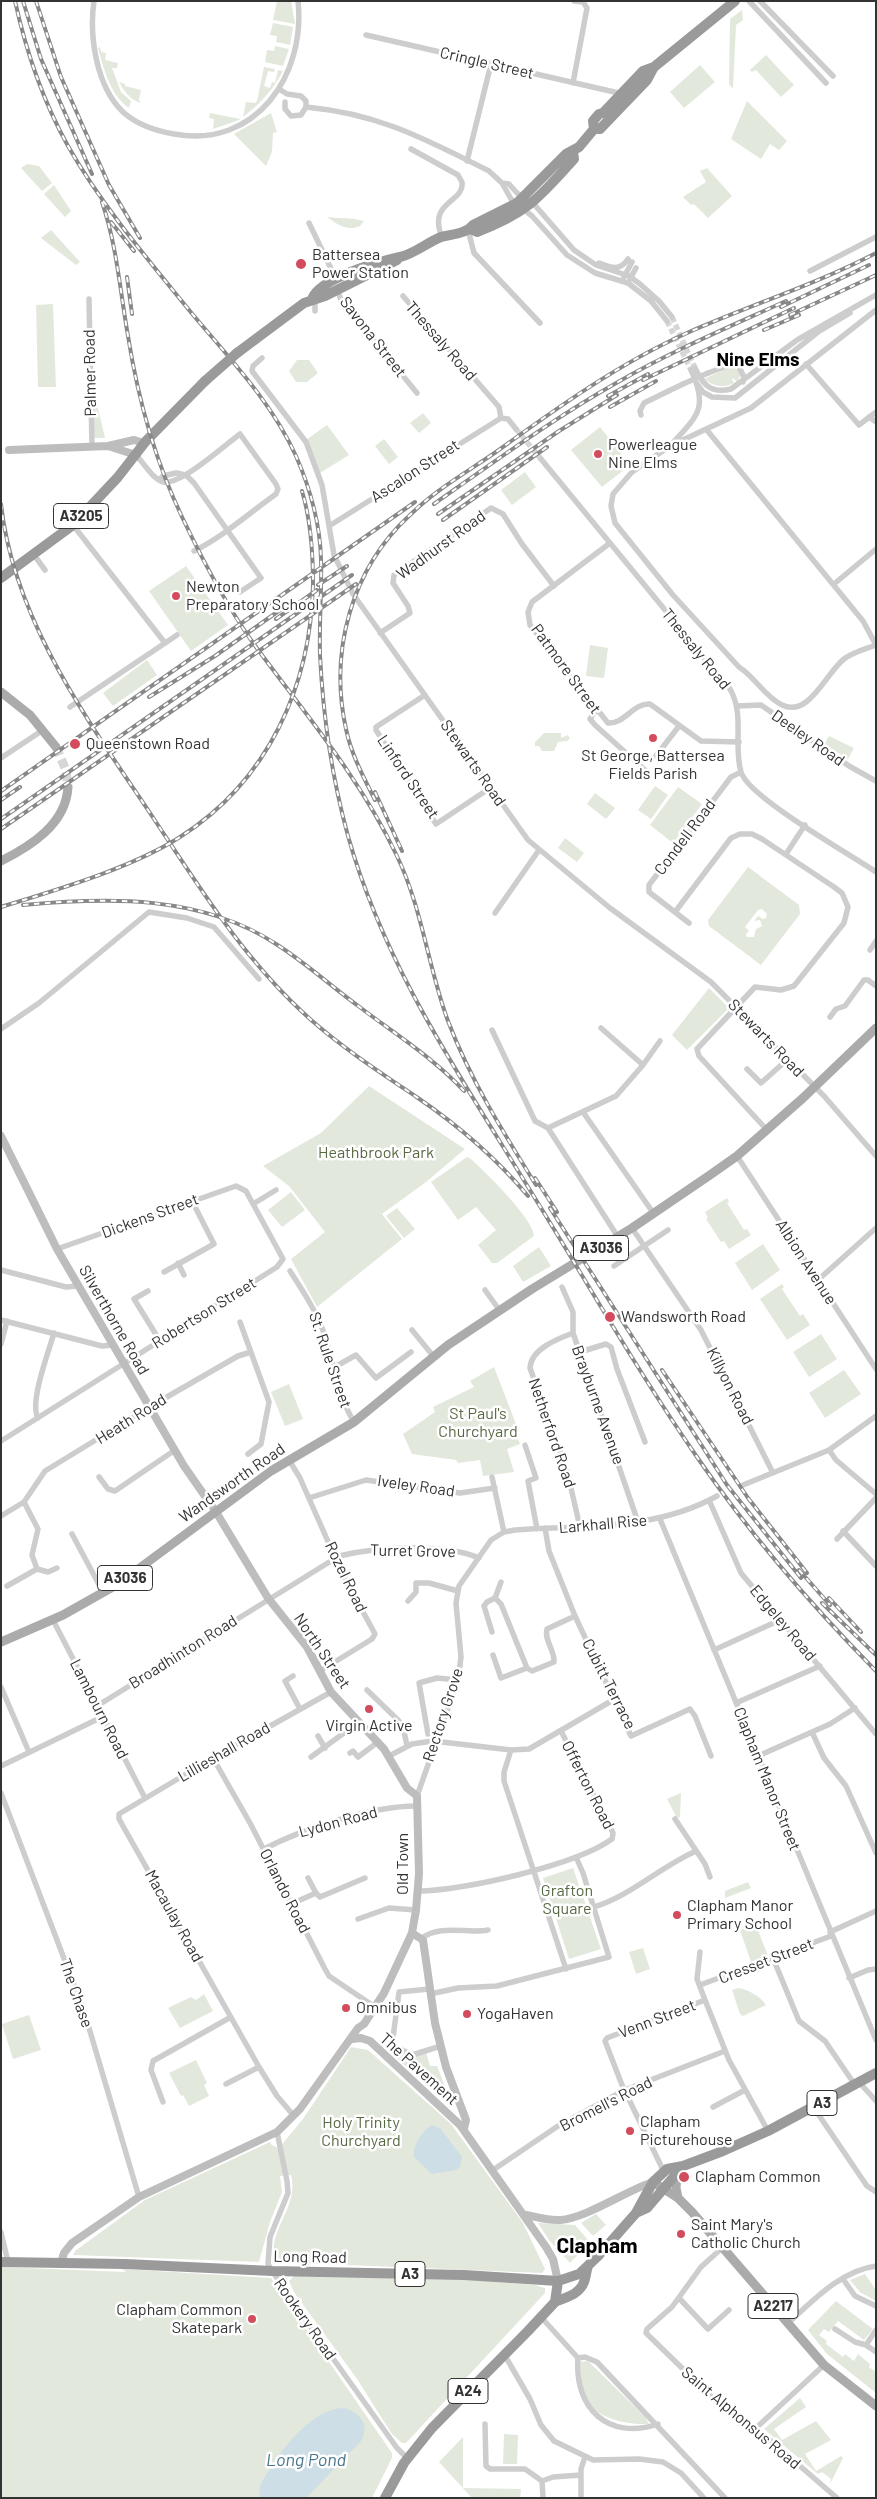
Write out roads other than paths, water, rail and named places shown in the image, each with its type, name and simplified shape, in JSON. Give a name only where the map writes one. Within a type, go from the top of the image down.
[{"type":"highway","name":"A3205","points":[[312,299],[314,292],[336,279],[384,260],[399,257],[441,234],[469,230],[477,232],[507,220],[574,159],[573,152],[594,129],[593,121],[624,97],[643,71],[654,67],[735,1]]},
{"type":"highway","name":"A3205","points":[[1,578],[73,525],[136,455],[144,442],[205,381],[249,343],[312,299],[318,299],[396,262],[399,257]]},
{"type":"highway","name":"A3","points":[[558,2282],[579,2274],[588,2266],[636,2213],[653,2182],[670,2168],[683,2166],[768,2131],[814,2108],[876,2073]]},
{"type":"highway","name":"A3","points":[[636,2213],[647,2208],[683,2166]]},
{"type":"highway","name":"A3","points":[[5,2262],[61,2263]]},
{"type":"highway","name":"Long Road","points":[[61,2263],[272,2271],[464,2275],[558,2282]]},
{"type":"highway","name":"A24","points":[[385,2498],[407,2458],[444,2415],[555,2302],[567,2298],[580,2289],[588,2266]]},
{"type":"highway","points":[[555,2302],[558,2282]]},
{"type":"main road","points":[[8,450],[108,446],[134,440],[144,442]]},
{"type":"main road","points":[[108,446],[136,455]]},
{"type":"main road","points":[[1,692],[30,715],[56,747]]},
{"type":"main road","points":[[1,861],[28,847],[46,832],[62,810],[68,787]]},
{"type":"main road","name":"Wandsworth Road","points":[[1,1642],[53,1620],[103,1592],[289,1460],[354,1422],[434,1357],[500,1311],[654,1214],[737,1156],[815,1087],[876,1028]]},
{"type":"main road","name":"Silverthorne Road","points":[[2,1139],[57,1249],[78,1286],[175,1450],[216,1512]]},
{"type":"main road","name":"North Street","points":[[216,1512],[268,1598],[307,1647],[331,1692],[389,1756],[407,1789],[418,1795]]},
{"type":"main road","name":"Old Town","points":[[61,2263],[64,2253],[72,2244],[139,2197],[277,2132],[294,2116],[352,2039],[358,2028],[364,2024],[390,1983],[412,1933],[418,1891],[416,1806],[418,1795]]},
{"type":"main road","points":[[412,1933],[422,1938],[429,1992]]},
{"type":"main road","name":"The Pavement","points":[[429,1992],[438,2047],[466,2120],[464,2129]]},
{"type":"main road","points":[[364,2024],[366,2040]]},
{"type":"main road","name":"The Pavement","points":[[352,2039],[366,2040],[388,2056],[464,2129],[526,2216],[553,2259],[558,2282]]},
{"type":"main road","points":[[677,2175],[676,2188],[678,2198]]},
{"type":"main road","points":[[526,2216],[551,2220],[572,2218],[634,2188],[653,2182]]},
{"type":"main road","name":"A2217","points":[[653,2182],[678,2198],[824,2365],[876,2406]]},
{"type":"street","points":[[94,1],[92,29],[98,65],[110,94],[122,111],[137,121],[159,130],[192,136],[218,133],[242,124],[254,117],[279,89],[295,56],[299,30],[298,1]]},
{"type":"street","points":[[572,83],[587,8],[583,2],[574,1]]},
{"type":"street","points":[[749,1],[826,83]]},
{"type":"street","points":[[760,1],[832,76]]},
{"type":"street","name":"Cringle Street","points":[[366,35],[608,90],[624,97]]},
{"type":"street","points":[[467,161],[491,64]]},
{"type":"street","points":[[279,89],[292,95],[301,96],[306,101],[306,107],[301,115],[291,116],[285,108],[285,102],[292,95]]},
{"type":"street","points":[[274,95],[285,102]]},
{"type":"street","points":[[306,107],[357,115],[390,124],[489,171],[502,182],[507,194],[525,203],[574,250],[606,270],[648,290],[669,319]]},
{"type":"street","points":[[411,149],[458,175],[462,182],[460,192],[441,211],[438,226],[441,234]]},
{"type":"street","points":[[525,203],[567,254],[595,272],[626,278]]},
{"type":"street","points":[[309,223],[336,279]]},
{"type":"street","points":[[469,230],[474,253],[540,323]]},
{"type":"street","points":[[810,271],[876,237]]},
{"type":"street","points":[[588,260],[617,268],[632,263],[626,278]]},
{"type":"street","name":"Savona Street","points":[[336,279],[337,290],[341,300],[417,393]]},
{"type":"street","points":[[670,446],[698,415],[700,397],[693,369],[704,385],[721,391],[743,382],[797,340],[876,295]]},
{"type":"street","name":"Thessaly Road","points":[[403,296],[499,407],[501,418],[508,419],[516,428]]},
{"type":"street","name":"Palmer Road","points":[[89,299],[92,447]]},
{"type":"street","points":[[312,299],[315,311]]},
{"type":"street","points":[[698,385],[702,392],[712,397],[735,398],[818,332],[853,311],[856,306]]},
{"type":"street","points":[[706,429],[834,584],[867,627],[876,645],[846,657],[834,667],[809,701],[803,705],[789,707],[775,700],[747,671],[739,667],[673,595],[615,523],[611,506],[613,494],[632,472],[670,446],[706,429],[751,408],[876,310]]},
{"type":"street","name":"Stewarts Road","points":[[262,358],[253,366],[252,371],[306,442],[322,485],[334,555],[353,594],[528,840],[610,908],[702,973],[815,1087],[876,1156]]},
{"type":"street","points":[[641,416],[640,411],[644,403],[683,384],[732,364],[741,369],[744,377],[743,382]]},
{"type":"street","points":[[806,364],[859,425],[876,412]]},
{"type":"street","points":[[869,417],[876,422]]},
{"type":"street","name":"Ascalon Street","points":[[330,526],[501,418]]},
{"type":"street","points":[[136,455],[157,479],[164,482],[186,475],[240,434],[276,484],[278,489],[276,494],[228,530],[194,551]]},
{"type":"street","name":"Thessaly Road","points":[[541,459],[730,689],[737,706],[741,772]]},
{"type":"street","points":[[186,475],[228,530],[261,578],[240,592]]},
{"type":"street","name":"Wadhurst Road","points":[[380,633],[410,612],[393,583],[394,575],[491,508],[503,514],[522,544],[554,586]]},
{"type":"street","points":[[73,525],[165,643]]},
{"type":"street","points":[[554,586],[610,543]]},
{"type":"street","points":[[834,584],[876,549]]},
{"type":"street","points":[[34,555],[45,570]]},
{"type":"street","name":"Patmore Street","points":[[554,586],[532,602],[528,612],[530,625],[604,720],[614,724],[639,706],[650,704],[701,741],[739,742]]},
{"type":"street","points":[[70,707],[109,683],[177,635]]},
{"type":"street","name":"Linford Street","points":[[425,695],[376,728],[376,730],[436,824],[490,788]]},
{"type":"street","name":"Deeley Road","points":[[737,706],[761,705],[849,766],[876,781]]},
{"type":"street","points":[[596,710],[590,719],[645,770]]},
{"type":"street","points":[[656,756],[679,726]]},
{"type":"street","points":[[1,758],[43,730]]},
{"type":"street","points":[[741,772],[757,792],[876,872]]},
{"type":"street","name":"Condell Road","points":[[689,923],[649,892],[649,885],[731,777],[741,772]]},
{"type":"street","points":[[786,854],[805,826]]},
{"type":"street","points":[[675,912],[731,838],[740,834],[752,834],[786,854],[842,893],[848,907],[844,923],[794,986],[781,990],[755,987],[697,1050],[696,1053],[767,1130]]},
{"type":"street","points":[[495,913],[539,850]]},
{"type":"street","points":[[1,1029],[39,1003],[149,912],[187,918],[214,927],[259,979]]},
{"type":"street","points":[[870,950],[876,941]]},
{"type":"street","points":[[830,1017],[836,1009],[845,1006],[864,980],[868,980],[876,986]]},
{"type":"street","points":[[601,1028],[643,1065]]},
{"type":"street","points":[[492,1030],[535,1121],[548,1128],[618,1237]]},
{"type":"street","points":[[548,1128],[616,1096],[660,1042]]},
{"type":"street","points":[[747,1068],[761,1083],[788,1059]]},
{"type":"street","points":[[583,1112],[654,1214]]},
{"type":"street","name":"Albion Avenue","points":[[737,1156],[876,1369]]},
{"type":"street","name":"Dickens Street","points":[[57,1249],[236,1186],[243,1187],[253,1204]]},
{"type":"street","points":[[253,1204],[276,1190]]},
{"type":"street","points":[[164,1272],[214,1244],[192,1201]]},
{"type":"street","name":"Robertson Street","points":[[1,1442],[280,1264],[283,1258],[253,1204]]},
{"type":"street","name":"Killyon Road","points":[[632,1228],[701,1330],[773,1473]]},
{"type":"street","points":[[818,1280],[876,1228]]},
{"type":"street","points":[[614,1266],[668,1230]]},
{"type":"street","points":[[178,1263],[184,1275]]},
{"type":"street","points":[[1,1270],[66,1287],[78,1286]]},
{"type":"street","name":"St. Rule Street","points":[[290,1271],[312,1305],[324,1334],[345,1407],[354,1422]]},
{"type":"street","name":"Brayburne Avenue","points":[[562,1287],[572,1312],[573,1333],[638,1522]]},
{"type":"street","points":[[485,1290],[500,1311]]},
{"type":"street","points":[[148,1291],[134,1299],[160,1341]]},
{"type":"street","points":[[1,1344],[4,1320],[102,1346],[113,1345]]},
{"type":"street","points":[[240,1322],[269,1402],[261,1444],[248,1454]]},
{"type":"street","points":[[412,1330],[434,1357]]},
{"type":"street","points":[[38,1418],[36,1412],[37,1396],[54,1333]]},
{"type":"street","name":"Netherford Road","points":[[573,1333],[537,1352],[532,1357],[530,1368],[567,1471],[580,1527]]},
{"type":"street","points":[[580,1352],[606,1344],[610,1345],[645,1442]]},
{"type":"street","name":"Heath Road","points":[[24,1502],[45,1472],[149,1407],[238,1356],[251,1352]]},
{"type":"street","points":[[333,1368],[356,1354],[376,1378],[411,1352]]},
{"type":"street","points":[[743,1485],[829,1450],[876,1416]]},
{"type":"street","points":[[525,1445],[536,1478],[528,1481],[538,1529]]},
{"type":"street","points":[[100,1477],[111,1492],[115,1491],[175,1450]]},
{"type":"street","points":[[829,1450],[836,1460],[876,1496],[837,1539]]},
{"type":"street","name":"Rozel Road","points":[[289,1460],[297,1472],[335,1557],[374,1636],[320,1671]]},
{"type":"street","points":[[492,1477],[504,1532],[545,1528]]},
{"type":"street","name":"Iveley Road","points":[[309,1498],[366,1480],[460,1492],[494,1488]]},
{"type":"street","name":"Larkhall Rise","points":[[545,1528],[638,1522],[660,1518],[717,1496]]},
{"type":"street","name":"Edgeley Road","points":[[709,1500],[741,1573],[876,1734]]},
{"type":"street","points":[[1,1516],[24,1502],[38,1529],[32,1555],[37,1570]]},
{"type":"street","name":"Clapham Manor Street","points":[[660,1518],[876,2040]]},
{"type":"street","name":"Cubitt Terrace","points":[[545,1528],[549,1551],[575,1616],[631,1736],[690,1709],[698,1723],[711,1756]]},
{"type":"street","points":[[843,1531],[876,1566]]},
{"type":"street","name":"Rectory Grove","points":[[418,1795],[458,1680],[461,1657],[456,1608],[458,1591],[491,1540],[504,1532]]},
{"type":"street","points":[[72,1534],[103,1592]]},
{"type":"street","name":"Turret Grove","points":[[268,1598],[335,1557],[369,1550],[443,1550],[467,1553],[479,1558]]},
{"type":"street","points":[[7,1586],[37,1570],[48,1572],[57,1568]]},
{"type":"street","points":[[492,1632],[484,1606],[495,1598],[501,1582]]},
{"type":"street","points":[[408,1601],[416,1592],[416,1583],[429,1583],[458,1591]]},
{"type":"street","name":"Broadhinton Road","points":[[97,1706],[268,1598]]},
{"type":"street","points":[[495,1598],[501,1604],[527,1668],[532,1671],[554,1662],[546,1636],[547,1629],[575,1616]]},
{"type":"street","name":"Lambourn Road","points":[[53,1620],[145,1798]]},
{"type":"street","points":[[714,1650],[780,1620]]},
{"type":"street","points":[[493,1655],[501,1678],[527,1668]]},
{"type":"street","points":[[736,1703],[820,1666]]},
{"type":"street","points":[[292,1676],[285,1681],[300,1709]]},
{"type":"street","points":[[428,1734],[420,1684],[437,1678],[458,1680]]},
{"type":"street","points":[[1,1687],[30,1752]]},
{"type":"street","points":[[367,1690],[401,1723]]},
{"type":"street","name":"Lillieshall Road","points":[[119,1814],[212,1758],[331,1692]]},
{"type":"street","points":[[389,1756],[407,1746],[436,1741],[511,1750],[532,1747],[614,1700]]},
{"type":"street","points":[[758,1756],[841,1718],[855,1708]]},
{"type":"street","points":[[1,1766],[102,1717]]},
{"type":"street","points":[[311,1757],[360,1722]]},
{"type":"street","name":"Offerton Road","points":[[561,1731],[613,1833],[612,1839],[576,1858]]},
{"type":"street","points":[[812,1732],[824,1758],[846,1786],[876,1853]]},
{"type":"street","points":[[318,1736],[325,1748]]},
{"type":"street","points":[[405,1736],[407,1746]]},
{"type":"street","points":[[350,1753],[353,1752],[358,1757],[378,1742]]},
{"type":"street","points":[[511,1750],[504,1778],[566,1969]]},
{"type":"street","name":"Orlando Road","points":[[212,1758],[264,1849],[330,1976],[374,2007]]},
{"type":"street","name":"The Chase","points":[[1,1793],[84,2011],[139,2197]]},
{"type":"street","name":"Lydon Road","points":[[264,1849],[305,1829],[368,1814],[416,1806]]},
{"type":"street","name":"Macaulay Road","points":[[119,1814],[119,1819],[259,2067],[294,2116]]},
{"type":"street","points":[[676,1819],[705,1864],[710,1877]]},
{"type":"street","points":[[594,1907],[619,1897],[668,1864],[696,1851]]},
{"type":"street","points":[[418,1891],[476,1883],[576,1858],[594,1907],[609,1957],[497,1986],[429,1992],[399,1992],[392,2045],[412,2055],[438,2047]]},
{"type":"street","points":[[308,1878],[320,1897],[365,1878]]},
{"type":"street","points":[[292,1904],[316,1893]]},
{"type":"street","points":[[358,1919],[389,1908],[416,1910]]},
{"type":"street","name":"Cresset Street","points":[[700,1985],[831,1934],[876,1911]]},
{"type":"street","points":[[422,1938],[428,1933],[454,1929],[472,1933],[488,1930]]},
{"type":"street","points":[[700,1952],[697,1979],[725,2051],[768,2131]]},
{"type":"street","points":[[773,1958],[799,2021],[825,2041],[857,2084],[876,2101]]},
{"type":"street","points":[[849,1978],[868,1970],[876,1969]]},
{"type":"street","name":"Venn Street","points":[[664,2172],[625,2090],[608,2050],[606,2039],[705,2000]]},
{"type":"street","points":[[163,2102],[151,2070],[153,2060],[231,2017]]},
{"type":"street","name":"Bromell's Road","points":[[493,2170],[558,2126],[625,2090],[725,2051]]},
{"type":"street","points":[[226,2084],[259,2067]]},
{"type":"street","points":[[713,2107],[745,2090]]},
{"type":"street","points":[[814,2108],[867,2186],[876,2192]]},
{"type":"street","name":"Rookery Road","points":[[277,2132],[288,2194],[270,2237],[268,2261],[272,2271],[397,2448],[407,2458]]},
{"type":"street","points":[[1,2232],[5,2262]]},
{"type":"street","name":"Saint Alphonsus Road","points":[[722,2248],[701,2267],[672,2307],[646,2329],[647,2335],[718,2403],[755,2429],[837,2498]]},
{"type":"street","points":[[787,2324],[826,2290],[843,2279],[876,2266]]},
{"type":"street","points":[[843,2279],[856,2296],[876,2306]]},
{"type":"street","points":[[679,2298],[708,2328],[729,2310]]},
{"type":"street","points":[[541,2317],[578,2358],[578,2386],[589,2409],[601,2419],[629,2428],[649,2427],[658,2424]]},
{"type":"street","points":[[835,2329],[855,2342],[866,2345],[876,2352]]},
{"type":"street","points":[[866,2345],[876,2330]]},
{"type":"street","points":[[504,2354],[548,2436],[585,2458],[593,2460],[651,2459],[663,2462],[681,2474],[704,2498]]},
{"type":"street","points":[[578,2358],[585,2357],[598,2362],[658,2424],[725,2498]]},
{"type":"street","points":[[755,2429],[824,2365]]},
{"type":"street","points":[[485,2424],[486,2466],[490,2469],[525,2469],[542,2481]]},
{"type":"street","points":[[581,2498],[581,2475],[585,2458]]},
{"type":"street","points":[[542,2481],[553,2477],[581,2475]]},
{"type":"street","points":[[542,2481],[543,2498]]},
{"type":"water","points":[[432,2125],[440,2128],[462,2157],[460,2167],[456,2170],[432,2174],[414,2157],[419,2139],[425,2130]]},
{"type":"water","name":"Long Pond","points":[[343,2408],[354,2412],[362,2420],[365,2430],[361,2441],[306,2498],[261,2498],[259,2490],[263,2480],[282,2451],[300,2430],[321,2414]]},
{"type":"tunnel","points":[[672,317],[695,368]]},
{"type":"tunnel","points":[[667,321],[691,370]]},
{"type":"tunnel","points":[[516,429],[541,459]]},
{"type":"tunnel","points":[[56,747],[66,770],[68,787]]},
{"type":"tunnel","points":[[401,1723],[405,1736]]},
{"type":"railway","points":[[15,1],[24,38],[43,94],[59,129],[81,168],[127,233],[263,400],[286,437],[301,468],[310,493],[319,532],[321,678],[329,746],[337,792],[348,836],[364,885],[404,977],[479,1109],[675,1425],[759,1541],[828,1620],[876,1671]]},
{"type":"railway","points":[[23,1],[41,59],[92,174]]},
{"type":"railway","points":[[36,1],[61,77],[109,185],[140,238]]},
{"type":"railway","points":[[102,202],[115,252],[132,360],[142,406],[156,452],[173,497],[208,568],[235,616],[331,747],[382,826],[405,874],[419,916],[441,1000],[466,1064],[511,1145],[536,1185]]},
{"type":"railway","points":[[111,222],[134,251]]},
{"type":"railway","points":[[375,800],[358,766],[346,729],[341,700],[343,642],[359,586],[373,560],[410,515],[441,489],[565,403],[637,358],[687,333],[830,275],[876,253]]},
{"type":"railway","points":[[781,307],[869,265]]},
{"type":"railway","points":[[790,315],[876,275]]},
{"type":"railway","points":[[127,277],[132,314]]},
{"type":"railway","points":[[434,504],[547,425],[618,382],[680,350],[786,301]]},
{"type":"railway","points":[[643,380],[794,308]]},
{"type":"railway","points":[[764,330],[799,315]]},
{"type":"railway","points":[[608,396],[648,374]]},
{"type":"railway","points":[[610,407],[656,381]]},
{"type":"railway","points":[[438,514],[559,431],[617,395]]},
{"type":"railway","points":[[443,520],[547,447]]},
{"type":"railway","points":[[1,907],[93,877],[140,859],[161,848],[180,837],[211,814],[238,788],[260,759],[279,728],[293,694],[304,659],[310,622],[313,584],[312,549],[308,514],[302,491]]},
{"type":"railway","points":[[1,791],[415,502]]},
{"type":"railway","points":[[1,504],[9,547],[21,590],[58,670],[105,746],[189,872],[245,949],[265,974],[310,1019],[349,1051],[462,1131],[490,1156],[528,1196]]},
{"type":"railway","points":[[318,585],[347,566]]},
{"type":"railway","points":[[1,819],[352,575]]},
{"type":"railway","points":[[1,829],[356,584]]},
{"type":"railway","points":[[276,619],[317,590]]},
{"type":"railway","points":[[149,697],[215,656],[280,610]]},
{"type":"railway","points":[[1,800],[20,787]]},
{"type":"railway","points":[[375,792],[402,851]]},
{"type":"railway","points":[[23,905],[88,901],[154,903],[186,908],[217,916],[247,928],[298,959],[428,1058],[464,1091]]},
{"type":"railway","points":[[535,1178],[557,1212]]},
{"type":"railway","points":[[550,1208],[727,1485],[801,1578]]},
{"type":"railway","points":[[662,1370],[748,1498],[807,1573]]},
{"type":"railway","points":[[799,1570],[830,1605]]},
{"type":"railway","points":[[829,1598],[861,1632]]},
{"type":"railway","points":[[822,1603],[876,1655]]},
{"type":"place","name":"Battersea Power Station","points":[[301,264]]},
{"type":"place","name":"Powerleague Nine Elms","points":[[598,454]]},
{"type":"place","name":"Newton Preparatory School","points":[[176,596]]},
{"type":"place","name":"St George, Battersea Fields Parish","points":[[653,738]]},
{"type":"place","name":"Queenstown Road","points":[[75,744]]},
{"type":"place","name":"Wandsworth Road","points":[[610,1317]]},
{"type":"place","name":"Virgin Active","points":[[369,1709]]},
{"type":"place","name":"Clapham Manor Primary School","points":[[677,1915]]},
{"type":"place","name":"Omnibus","points":[[346,2008]]},
{"type":"place","name":"YogaHaven","points":[[467,2014]]},
{"type":"place","name":"Clapham Picturehouse","points":[[630,2131]]},
{"type":"place","name":"Clapham Common","points":[[684,2177]]},
{"type":"place","name":"Saint Mary's Catholic Church","points":[[681,2234]]},
{"type":"place","name":"Clapham Common Skatepark","points":[[252,2319]]},
{"type":"district","name":"Nine Elms","points":[[758,360]]},
{"type":"district","name":"Clapham","points":[[597,2246]]},
{"type":"park label","name":"Heathbrook Park","points":[[376,1153]]},
{"type":"park label","name":"St Paul's Churchyard","points":[[478,1423]]},
{"type":"park label","name":"Grafton Square","points":[[567,1900]]},
{"type":"park label","name":"Holy Trinity Churchyard","points":[[361,2132]]}]
